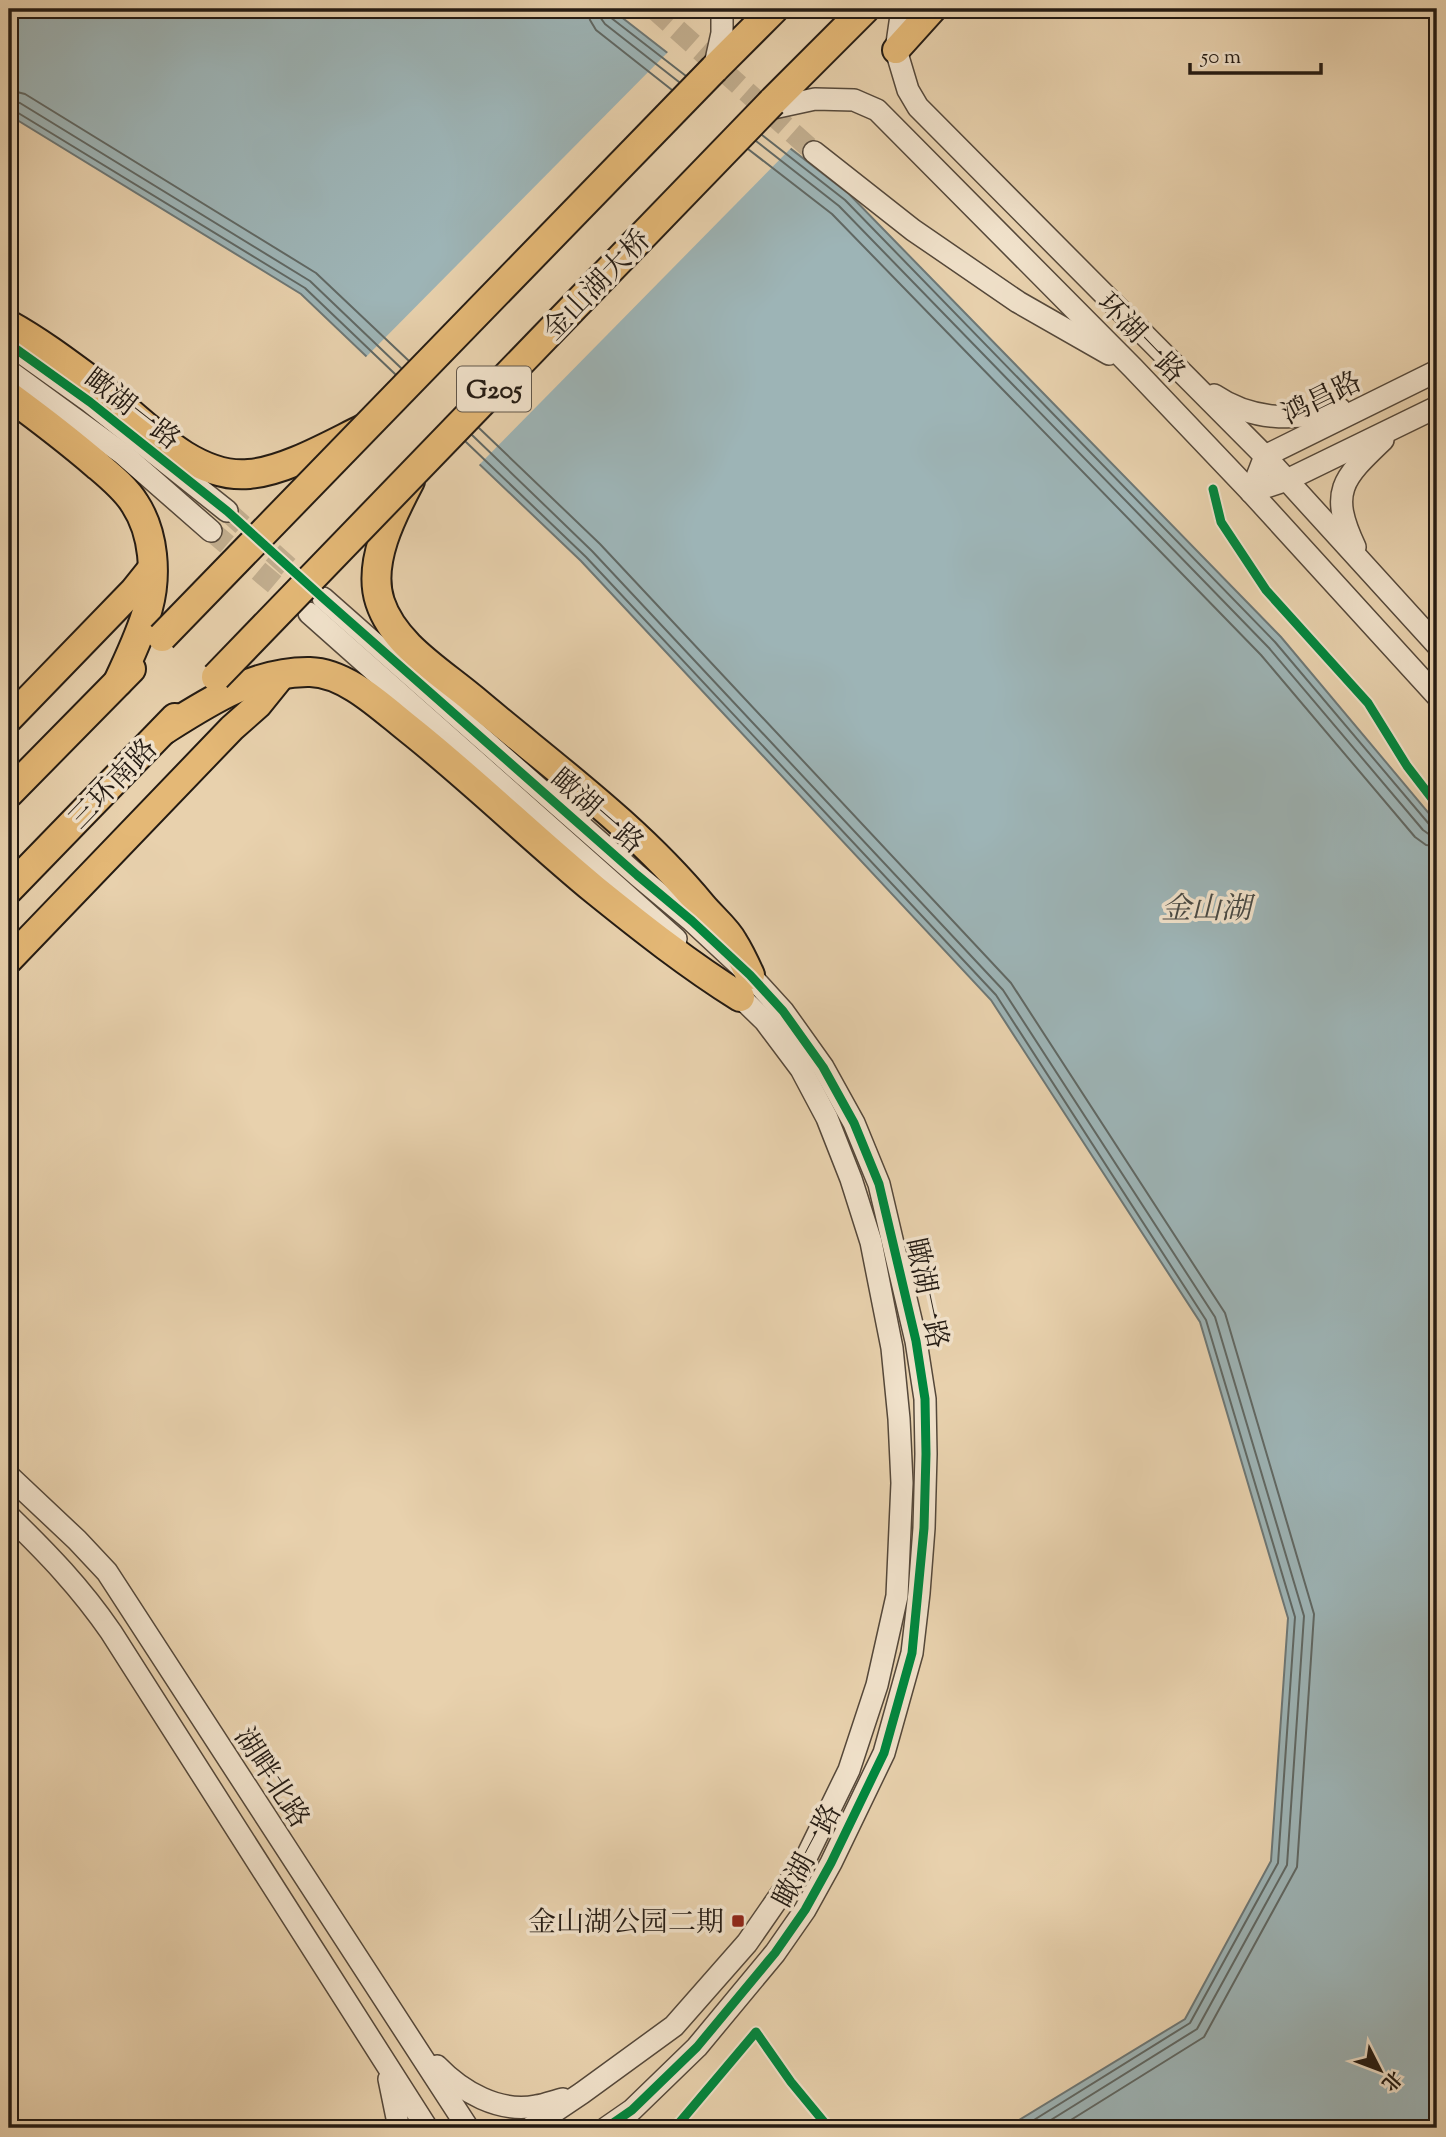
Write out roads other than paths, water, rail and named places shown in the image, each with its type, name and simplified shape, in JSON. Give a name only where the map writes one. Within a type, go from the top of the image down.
[{"type":"highway","name":"G205","points":[[9,793],[774,9]]},
{"type":"highway","name":"G205","points":[[768,106],[865,9]]},
{"type":"highway","name":"金山湖大桥","points":[[216,677],[768,106]]},
{"type":"highway","points":[[9,325],[93,382],[178,451],[205,466],[230,474],[251,474],[299,460],[365,428]]},
{"type":"highway","points":[[9,396],[62,434],[110,476],[135,503],[148,534],[153,566],[149,606],[136,644],[118,682]]},
{"type":"highway","points":[[415,471],[392,516],[379,553],[379,600],[391,627],[416,652],[661,860],[733,940],[745,986]]},
{"type":"highway","points":[[164,730],[239,686],[283,674],[312,672],[337,679],[369,697],[445,758],[594,889],[697,970],[745,986]]},
{"type":"highway","name":"三环南路","points":[[9,892],[216,677]]},
{"type":"main road","points":[[896,50],[933,9]]},
{"type":"main road","points":[[9,719],[133,591],[153,566]]},
{"type":"main road","points":[[9,960],[232,728],[258,705],[283,674]]},
{"type":"street","points":[[714,69],[722,33],[722,9]]},
{"type":"street","name":"环湖一路","points":[[902,9],[896,50],[908,90],[918,107],[1265,456],[1437,645]]},
{"type":"street","name":"环湖一路","points":[[768,106],[815,99],[854,100],[877,110],[1133,368],[1251,492],[1437,696]]},
{"type":"street","points":[[814,152],[913,230],[1018,302],[1133,368]]},
{"type":"street","name":"瞰湖一路","points":[[9,344],[90,402],[227,510]]},
{"type":"street","name":"瞰湖一路","points":[[9,371],[122,454],[211,531]]},
{"type":"street","name":"鸿昌路","points":[[1251,492],[1265,456],[1437,371]]},
{"type":"street","points":[[1185,376],[1225,402],[1245,410],[1285,418],[1315,416],[1383,398]]},
{"type":"street","points":[[1251,492],[1287,480],[1437,407]]},
{"type":"street","points":[[1364,565],[1347,529],[1341,508],[1341,492],[1349,477],[1368,454],[1398,426]]},
{"type":"street","name":"瞰湖一路","points":[[316,605],[692,921],[745,986],[765,1021],[801,1069],[821,1106],[851,1179],[871,1242],[892,1348],[902,1483],[897,1596],[877,1685],[849,1770],[806,1858],[747,1943],[674,2026],[530,2128]]},
{"type":"street","name":"瞰湖一路","points":[[606,2128],[632,2110],[697,2047],[775,1953],[805,1910],[884,1753],[912,1653],[924,1528],[925,1399],[916,1341],[893,1236],[879,1184],[848,1112],[823,1067],[783,1012],[745,986]]},
{"type":"street","name":"湖畔北路","points":[[9,1476],[107,1572],[468,2128]]},
{"type":"street","name":"湖畔北路","points":[[9,1517],[55,1561],[98,1613],[427,2128]]},
{"type":"street","points":[[412,2042],[444,2074],[468,2092],[485,2100],[519,2107],[536,2106],[582,2093]]},
{"type":"street","points":[[385,2063],[397,2128]]},
{"type":"water","name":"金山湖","points":[[9,9],[611,9],[849,194],[1281,637],[1437,823],[1437,2128],[1006,2128],[1185,2019],[1271,1861],[1288,1618],[1200,1322],[991,1000],[581,561],[301,294],[9,115]]},
{"type":"tunnel","points":[[654,9],[814,152]]},
{"type":"tunnel","points":[[227,511],[316,592]]},
{"type":"tunnel","points":[[211,531],[303,608]]},
{"type":"place","name":"金山湖公园二期","points":[[738,1921]]}]
